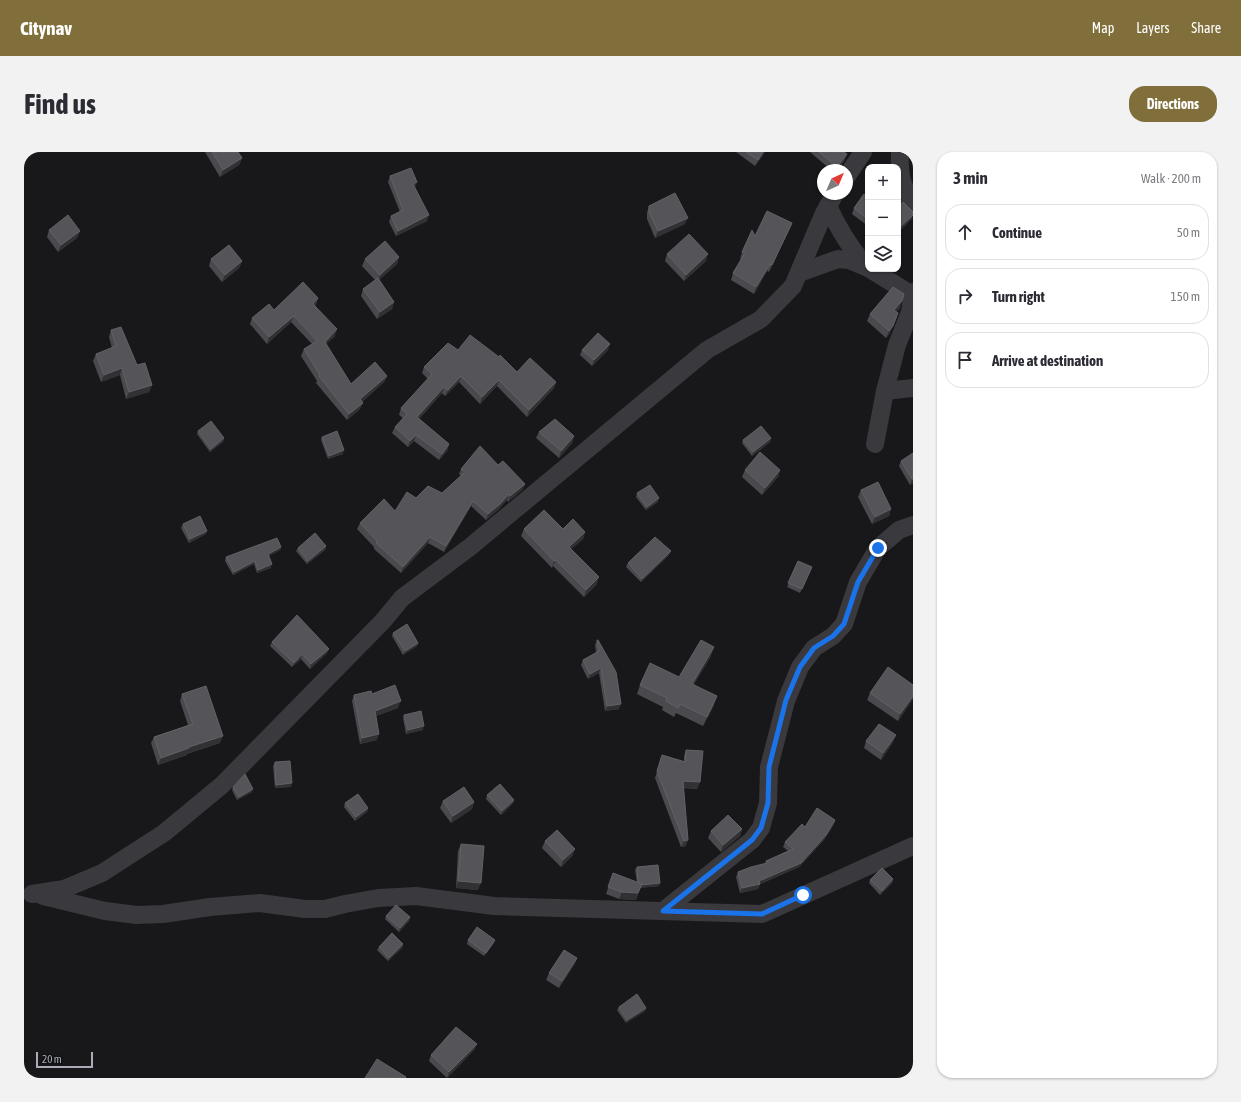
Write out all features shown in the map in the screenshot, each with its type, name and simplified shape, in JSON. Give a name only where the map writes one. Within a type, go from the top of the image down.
[{"type":"street","points":[[853,167],[863,152]]},
{"type":"street","points":[[900,152],[899,168],[903,189],[913,204]]},
{"type":"street","points":[[832,200],[838,227],[865,264]]},
{"type":"street","points":[[28,894],[64,889],[102,873],[164,833],[222,785],[383,621],[402,598],[470,547],[707,350],[761,319],[793,286],[824,213],[832,200]]},
{"type":"street","points":[[799,273],[838,259],[849,260],[865,267]]},
{"type":"street","points":[[875,272],[912,294],[910,312],[897,345],[875,444]]},
{"type":"street","points":[[886,390],[913,388]]},
{"type":"street","points":[[663,911],[752,840],[761,828],[768,803],[769,767],[786,700],[800,667],[814,648],[833,636],[844,624],[858,582],[878,548],[899,530],[913,525]]},
{"type":"street","points":[[28,894],[106,911],[137,915],[163,914],[210,907],[260,903],[325,910],[345,904],[378,898],[416,896],[494,906],[762,914],[913,846]]},
{"type":"building","points":[[212,152],[238,152],[242,158],[223,170]]},
{"type":"building","points":[[746,152],[763,152],[758,160]]},
{"type":"building","points":[[819,152],[844,152],[847,154],[839,164],[833,164]]},
{"type":"building","points":[[411,168],[417,182],[413,184],[429,215],[398,231],[391,216],[403,210],[390,176]]},
{"type":"building","points":[[675,193],[688,218],[658,231],[649,212],[649,206]]},
{"type":"building","points":[[864,194],[865,195],[865,217],[854,208]]},
{"type":"building","points":[[903,202],[913,212],[913,215],[901,226],[901,204]]},
{"type":"building","points":[[767,211],[792,223],[772,265],[770,264],[756,287],[733,273],[745,253],[742,252],[752,230],[755,236]]},
{"type":"building","points":[[68,215],[80,231],[61,245],[49,230]]},
{"type":"building","points":[[689,234],[708,254],[686,275],[667,254]]},
{"type":"building","points":[[385,241],[399,257],[380,275],[365,259]]},
{"type":"building","points":[[229,245],[242,261],[225,275],[211,259]]},
{"type":"building","points":[[378,278],[394,302],[380,312],[363,289]]},
{"type":"building","points":[[303,282],[318,298],[313,304],[337,329],[325,342],[351,384],[375,362],[387,376],[360,399],[363,403],[349,414],[319,376],[320,375],[304,349],[317,341],[294,316],[269,337],[252,318],[269,304],[274,310]]},
{"type":"building","points":[[893,287],[904,294],[902,301],[894,310],[898,313],[893,326],[889,331],[870,314]]},
{"type":"building","points":[[121,327],[137,365],[145,363],[152,385],[129,392],[122,368],[104,375],[96,354],[116,346],[111,330]]},
{"type":"building","points":[[598,333],[610,344],[594,360],[582,350]]},
{"type":"building","points":[[470,335],[499,357],[500,355],[517,372],[530,358],[556,382],[529,410],[499,380],[482,397],[461,376],[448,390],[444,387],[417,417],[449,444],[442,454],[416,435],[410,441],[395,427],[407,414],[401,408],[432,374],[424,367],[448,343],[458,350]]},
{"type":"building","points":[[555,419],[574,436],[561,451],[539,432]]},
{"type":"building","points":[[211,421],[224,438],[211,449],[198,431]]},
{"type":"building","points":[[761,426],[771,438],[753,452],[743,440]]},
{"type":"building","points":[[337,431],[344,450],[329,456],[322,437]]},
{"type":"building","points":[[480,446],[498,465],[503,461],[525,484],[510,496],[509,494],[488,514],[473,501],[446,546],[430,537],[403,567],[376,543],[377,541],[360,523],[384,499],[395,511],[407,492],[416,498],[428,486],[442,493],[465,472],[461,469]]},
{"type":"building","points":[[760,452],[780,470],[765,488],[745,470]]},
{"type":"building","points":[[913,453],[913,479],[912,479],[901,461]]},
{"type":"building","points":[[878,482],[891,509],[875,517],[861,490]]},
{"type":"building","points":[[650,485],[659,498],[647,507],[637,493]]},
{"type":"building","points":[[544,510],[563,529],[573,519],[585,532],[569,547],[599,577],[586,590],[556,560],[554,561],[524,529]]},
{"type":"building","points":[[200,516],[207,531],[190,539],[183,524]]},
{"type":"building","points":[[315,533],[326,546],[308,561],[298,548]]},
{"type":"building","points":[[655,537],[671,551],[642,579],[628,563]]},
{"type":"building","points":[[277,538],[281,547],[268,554],[272,564],[258,570],[255,561],[234,572],[226,557]]},
{"type":"building","points":[[798,561],[812,567],[802,589],[788,583]]},
{"type":"building","points":[[297,615],[329,649],[311,664],[302,654],[294,663],[272,642]]},
{"type":"building","points":[[407,624],[418,643],[405,651],[393,633]]},
{"type":"building","points":[[597,640],[616,672],[621,704],[607,706],[601,668],[590,674],[583,660],[599,651]]},
{"type":"building","points":[[701,640],[714,647],[692,684],[717,696],[707,717],[680,704],[678,708],[666,701],[667,698],[640,685],[650,663],[679,677]]},
{"type":"building","points":[[888,667],[913,685],[913,696],[900,714],[870,693]]},
{"type":"building","points":[[395,685],[401,701],[375,711],[379,734],[362,738],[354,695],[371,691],[372,694]]},
{"type":"building","points":[[206,686],[223,736],[161,758],[154,737],[193,724],[182,694]]},
{"type":"building","points":[[421,711],[424,726],[408,730],[404,715]]},
{"type":"building","points":[[879,724],[896,735],[883,753],[866,741]]},
{"type":"building","points":[[686,750],[703,751],[700,782],[683,781],[688,840],[684,841],[657,771],[662,755],[685,762]]},
{"type":"building","points":[[290,761],[292,783],[276,785],[275,762]]},
{"type":"building","points":[[245,774],[253,789],[239,797],[233,787]]},
{"type":"building","points":[[500,784],[514,800],[502,811],[487,795]]},
{"type":"building","points":[[464,787],[474,802],[453,816],[443,801]]},
{"type":"building","points":[[358,794],[368,808],[356,817],[345,803]]},
{"type":"building","points":[[817,808],[835,820],[826,835],[801,863],[759,881],[760,884],[742,888],[738,872],[767,863],[766,861],[793,849],[785,842],[802,824],[805,827]]},
{"type":"building","points":[[728,815],[742,829],[723,845],[711,831]]},
{"type":"building","points":[[557,830],[575,849],[563,860],[545,841]]},
{"type":"building","points":[[461,844],[484,846],[481,883],[458,881]]},
{"type":"building","points":[[658,865],[660,883],[641,885],[642,884],[638,882],[637,867]]},
{"type":"building","points":[[882,868],[893,879],[882,891],[870,880]]},
{"type":"building","points":[[613,873],[642,884],[638,893],[622,892],[608,887]]},
{"type":"building","points":[[396,905],[410,917],[400,928],[386,916]]},
{"type":"building","points":[[477,927],[495,940],[486,953],[468,940]]},
{"type":"building","points":[[392,933],[403,944],[389,958],[379,947]]},
{"type":"building","points":[[564,950],[577,958],[562,981],[549,973]]},
{"type":"building","points":[[637,994],[646,1008],[627,1020],[619,1007]]},
{"type":"building","points":[[456,1027],[477,1044],[449,1072],[431,1055]]},
{"type":"building","points":[[377,1059],[406,1077],[365,1078]]},
{"type":"route","points":[[803,895],[762,914],[663,911],[752,840],[761,828],[768,803],[769,767],[786,700],[800,667],[814,648],[833,636],[844,624],[858,582],[878,548]]}]
